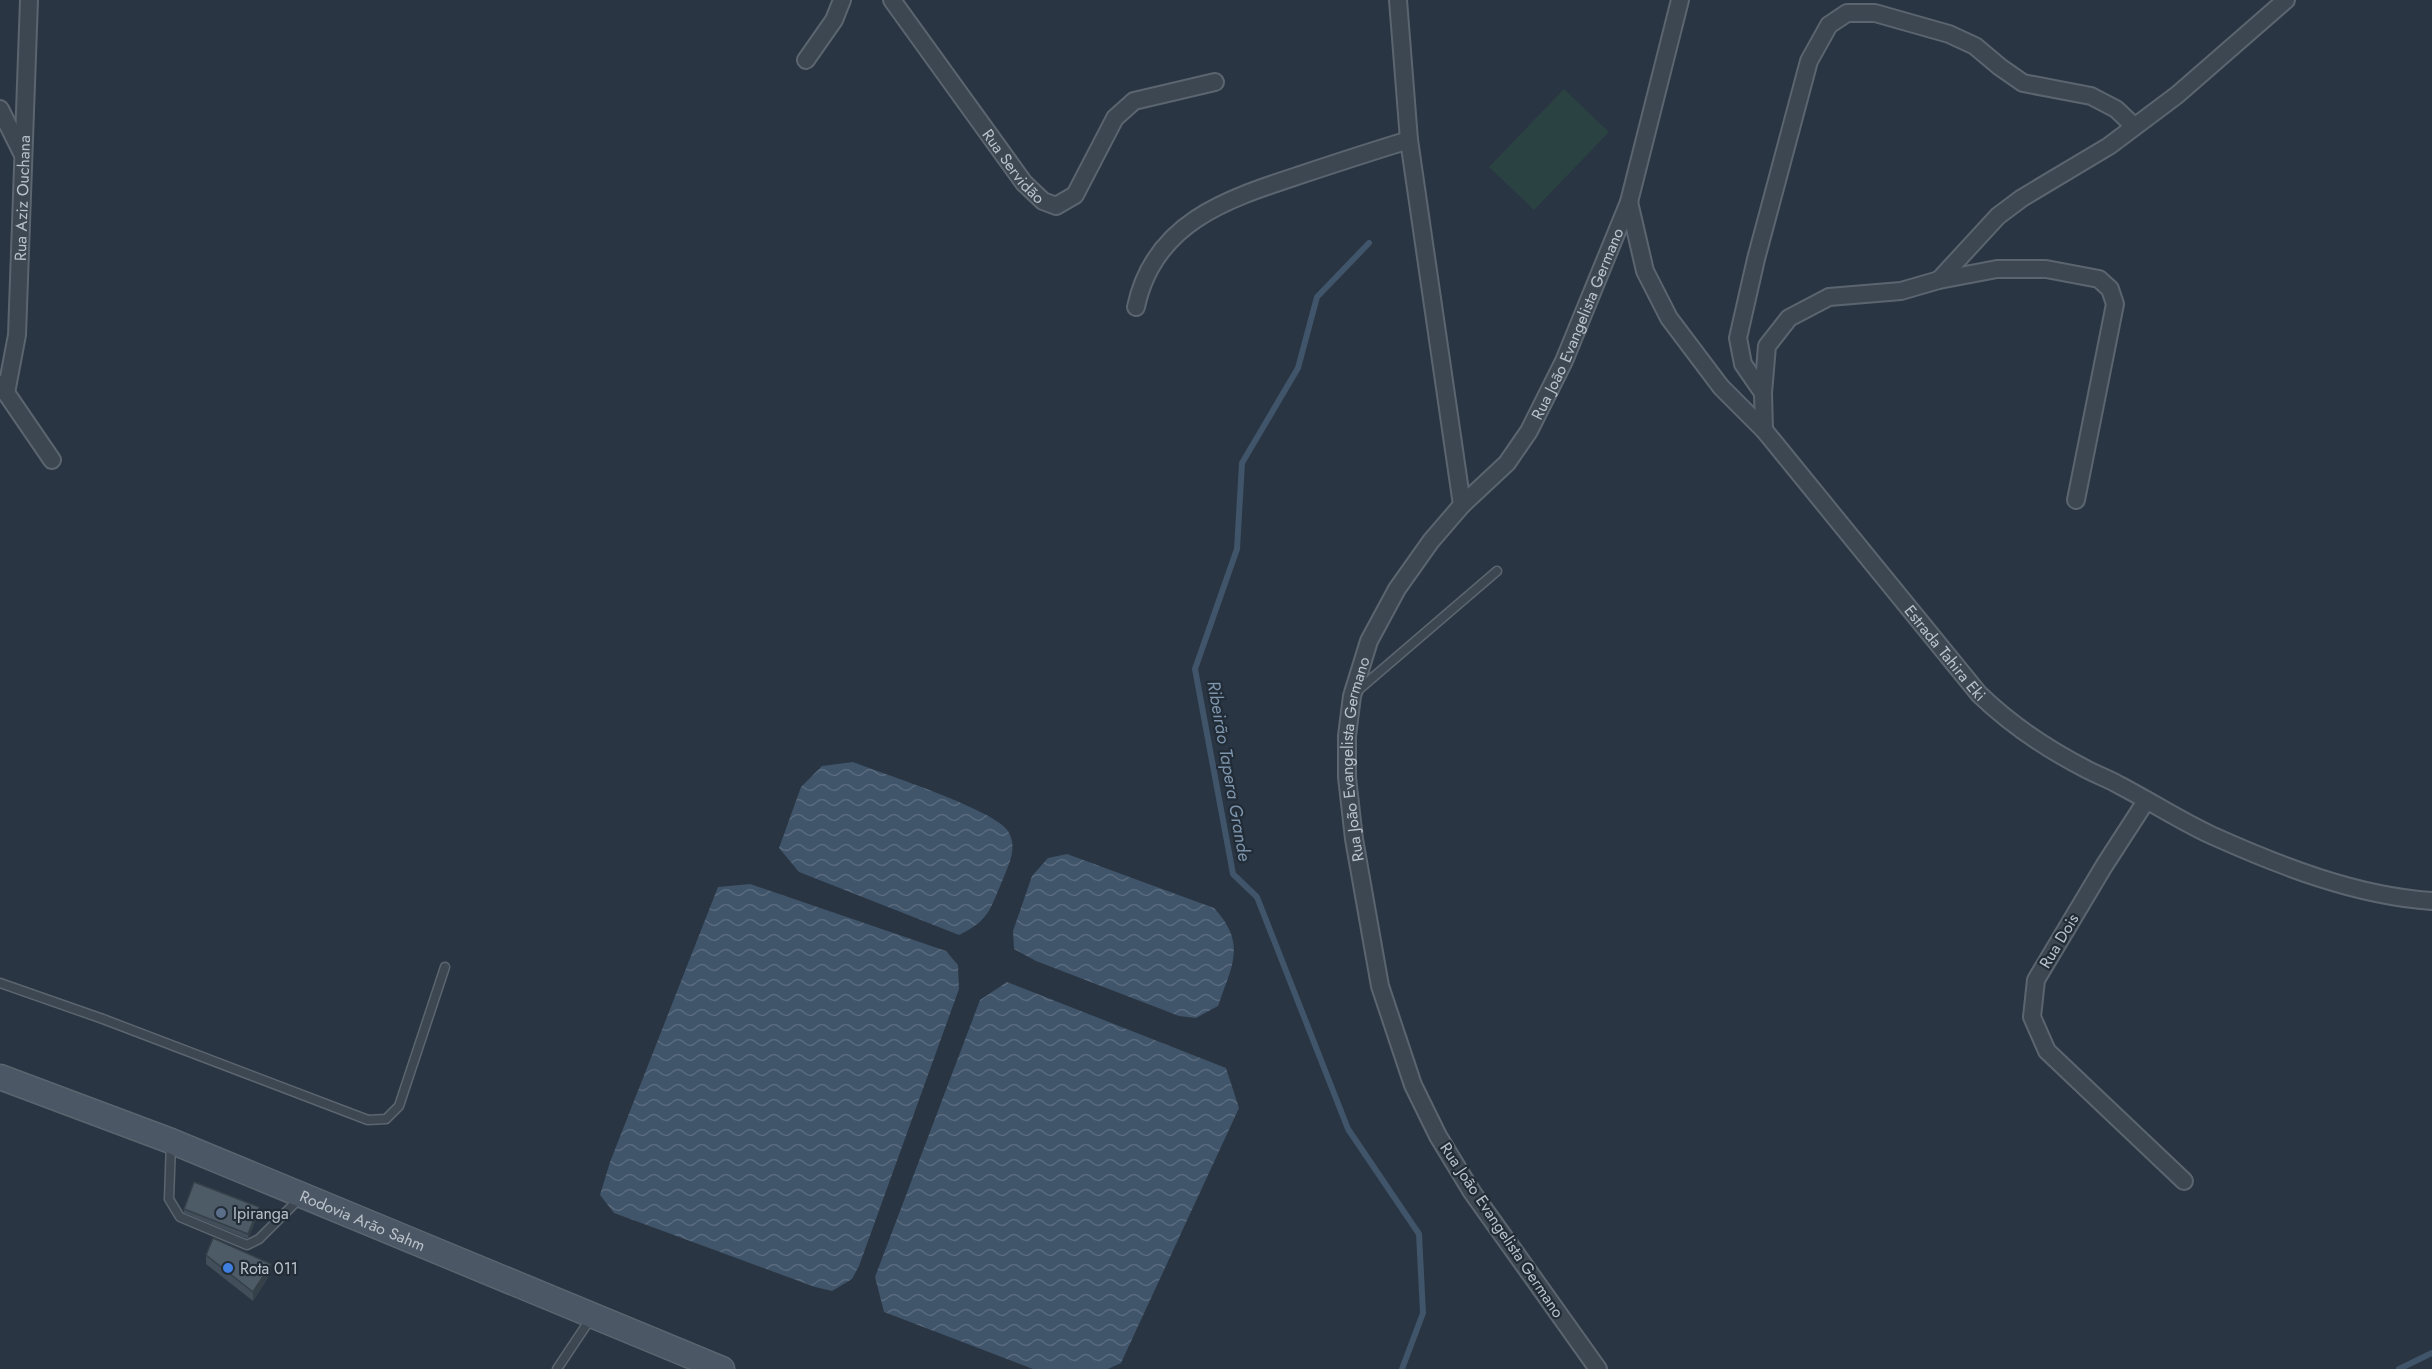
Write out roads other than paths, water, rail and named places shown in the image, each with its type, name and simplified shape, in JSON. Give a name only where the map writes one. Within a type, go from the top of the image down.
[{"type":"street","name":"Rua Aziz Ouchana","points":[[3,389],[17,334],[29,0]]},
{"type":"street","points":[[806,60],[834,20],[842,0]]},
{"type":"street","name":"Rua Servidão","points":[[892,0],[1024,183],[1043,201],[1056,206],[1075,195],[1115,118],[1134,101],[1215,82]]},
{"type":"street","points":[[1398,0],[1409,140],[1462,505]]},
{"type":"street","name":"Rua João Evangelista Germano","points":[[1598,1369],[1472,1192],[1438,1136],[1413,1085],[1380,986],[1354,839],[1347,777],[1347,736],[1352,696],[1369,641],[1397,589],[1431,541],[1462,505],[1507,463],[1529,432],[1564,361],[1629,202],[1680,0]]},
{"type":"street","points":[[1939,280],[1998,216],[2022,198],[2109,146],[2177,95],[2286,0]]},
{"type":"street","points":[[1763,393],[1743,364],[1738,338],[1756,259],[1809,61],[1829,25],[1847,13],[1875,13],[1948,33],[1975,45],[2023,83],[2091,96],[2116,109],[2133,126]]},
{"type":"street","points":[[0,109],[23,157]]},
{"type":"street","points":[[1136,307],[1141,284],[1159,253],[1187,224],[1218,205],[1256,189],[1409,140]]},
{"type":"street","name":"Estrada Tahira Eki","points":[[1629,202],[1645,271],[1669,318],[1721,387],[1764,430],[1979,694],[2004,718],[2077,764],[2210,835],[2292,867],[2361,890],[2409,900],[2432,901]]},
{"type":"street","points":[[1764,430],[1763,393],[1767,346],[1789,318],[1829,297],[1901,291],[1939,280],[1997,270],[2046,269],[2099,279],[2110,289],[2115,304],[2076,500]]},
{"type":"street","points":[[3,389],[52,460]]},
{"type":"street","name":"Rua Dois","points":[[2146,801],[2036,980],[2032,1017],[2047,1051],[2184,1181]]},
{"type":"street","name":"Rodovia Arão Sahm","points":[[0,1077],[171,1142],[722,1369]]},
{"type":"lane","points":[[1352,696],[1390,660],[1497,571]]},
{"type":"lane","points":[[0,983],[103,1019],[368,1120],[386,1119],[399,1106],[445,967]]},
{"type":"lane","points":[[171,1142],[169,1199],[180,1217],[247,1245],[259,1239],[302,1196]]},
{"type":"lane","points":[[558,1369],[593,1315]]},
{"type":"water","points":[[853,762],[961,803],[999,822],[1008,831],[1012,843],[1010,861],[988,913],[969,930],[959,935],[799,872],[779,848],[801,787],[822,766]]},
{"type":"water","points":[[1067,854],[1214,908],[1231,932],[1234,955],[1218,1006],[1196,1018],[1179,1016],[1036,961],[1014,949],[1013,931],[1032,876],[1048,858]]},
{"type":"water","points":[[750,884],[946,951],[958,965],[959,989],[859,1266],[852,1279],[832,1291],[815,1287],[614,1213],[600,1195],[610,1162],[718,887]]},
{"type":"water","points":[[1007,982],[1226,1068],[1239,1108],[1121,1363],[1108,1369],[1033,1369],[884,1312],[875,1277],[980,1000]]},
{"type":"waterway","name":"Ribeirão Tapera Grande","points":[[1369,243],[1317,297],[1298,368],[1242,463],[1237,549],[1195,669],[1233,874],[1257,897],[1348,1129],[1419,1234],[1423,1313],[1402,1369]]},
{"type":"waterway","points":[[2399,1369],[2432,1353]]},
{"type":"place","name":"Ipiranga","points":[[221,1213]]},
{"type":"place","name":"Rota 011","points":[[228,1268]]}]
